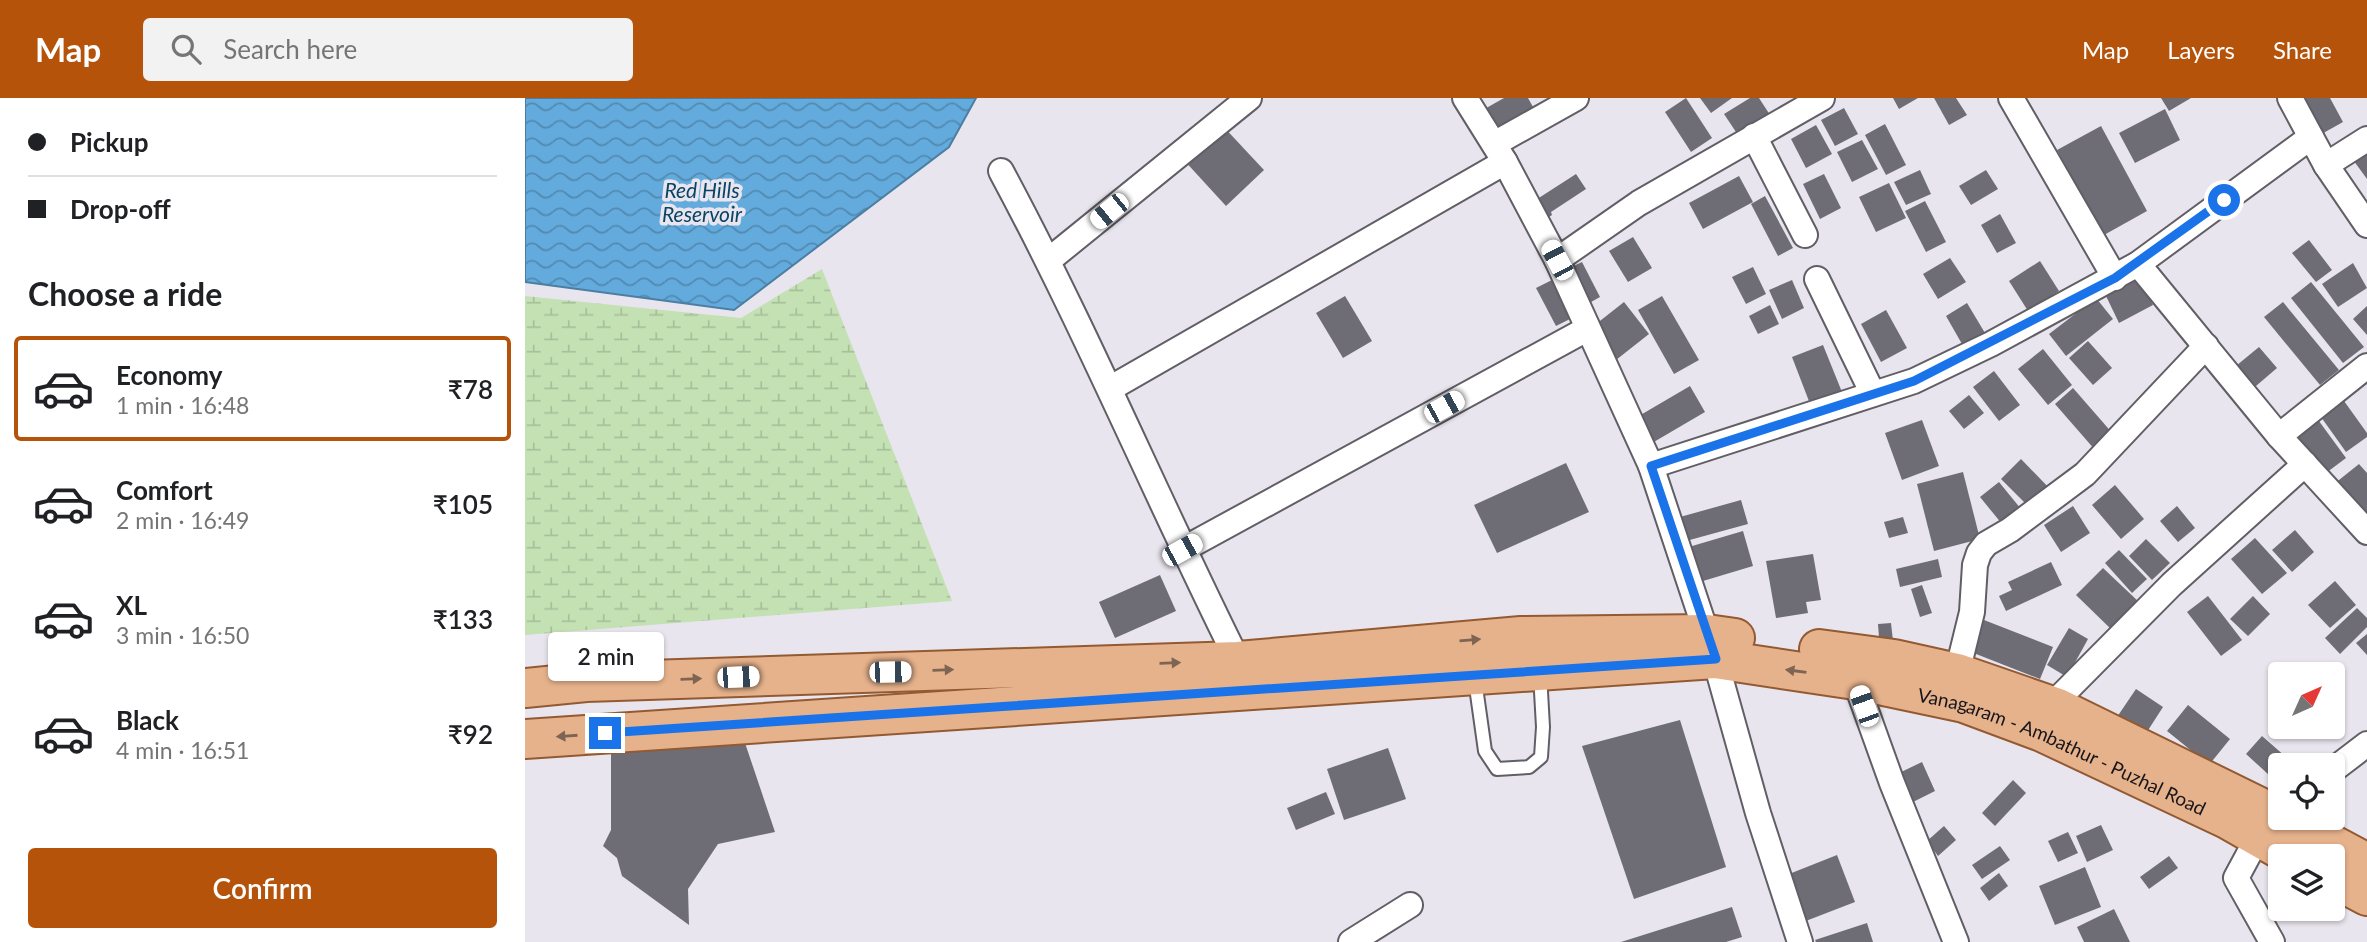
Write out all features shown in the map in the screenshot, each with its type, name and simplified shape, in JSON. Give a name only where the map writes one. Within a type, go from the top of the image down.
[{"type":"main road","points":[[525,688],[586,682],[738,677],[1238,662],[1432,660],[1521,636],[1893,659],[1957,673],[2047,718]]},
{"type":"main road","name":"Vanagaram - Ambathur - Puzhal Road","points":[[525,739],[740,724],[1432,660],[1475,674],[1539,670],[1711,647],[1855,680],[2047,718],[2227,819],[2268,818]]},
{"type":"main road","points":[[738,677],[740,724]]},
{"type":"main road","points":[[2299,830],[2367,863]]},
{"type":"main road","points":[[2345,884],[2367,896]]},
{"type":"street","points":[[1049,260],[1249,98]]},
{"type":"street","points":[[1465,98],[1499,153],[1557,260],[1651,466],[1711,647],[1758,813],[1800,942]]},
{"type":"street","points":[[1111,388],[1499,153],[1576,98]]},
{"type":"street","points":[[1557,260],[1639,203],[1822,98]]},
{"type":"street","points":[[2011,98],[2115,278]]},
{"type":"street","points":[[2290,98],[2326,165],[2367,225]]},
{"type":"street","points":[[1754,136],[1805,235]]},
{"type":"street","points":[[1651,466],[1914,381],[1980,349],[2138,264],[2311,137]]},
{"type":"street","points":[[2326,165],[2367,139]]},
{"type":"street","points":[[1001,171],[1049,260],[1111,388],[1182,550],[1238,662]]},
{"type":"street","points":[[2138,264],[2279,436],[2367,532]]},
{"type":"street","points":[[1817,279],[1873,394]]},
{"type":"street","points":[[1182,550],[1587,329]]},
{"type":"street","points":[[1957,673],[1972,612],[1975,565],[1979,552],[1986,544],[2010,530],[2085,474],[2206,346]]},
{"type":"street","points":[[2279,436],[2367,366]]},
{"type":"street","points":[[2047,718],[2172,584],[2305,464]]},
{"type":"street","points":[[1855,680],[1892,783],[1956,942]]},
{"type":"street","points":[[2345,761],[2367,744]]},
{"type":"street","points":[[2268,827],[2236,878],[2272,942]]},
{"type":"street","points":[[1351,942],[1410,905]]},
{"type":"lane","points":[[1475,674],[1485,751],[1497,769],[1529,767],[1541,757],[1543,727],[1539,670]]},
{"type":"green space","points":[[822,269],[952,601],[525,635],[525,296],[741,318]]},
{"type":"water","name":"Red Hills Reservoir","points":[[525,98],[976,98],[949,147],[734,310],[525,282]]},
{"type":"building","points":[[1504,98],[1528,98],[1537,114],[1495,137],[1481,111]]},
{"type":"building","points":[[1686,98],[1712,138],[1691,152],[1665,112]]},
{"type":"building","points":[[1700,98],[1732,98],[1711,113]]},
{"type":"building","points":[[1750,98],[1759,98],[1770,115],[1738,135],[1724,114]]},
{"type":"building","points":[[1893,98],[1918,98],[1899,109]]},
{"type":"building","points":[[1934,98],[1956,98],[1967,115],[1949,125]]},
{"type":"building","points":[[2161,98],[2191,98],[2169,111]]},
{"type":"building","points":[[2306,98],[2330,98],[2343,122],[2318,136],[2300,101]]},
{"type":"building","points":[[1844,108],[1858,134],[1835,146],[1821,120]]},
{"type":"building","points":[[2165,109],[2180,140],[2135,163],[2119,133]]},
{"type":"building","points":[[1220,123],[1264,170],[1226,206],[1182,158]]},
{"type":"building","points":[[1885,124],[1906,165],[1886,175],[1865,135]]},
{"type":"building","points":[[1816,125],[1832,154],[1806,168],[1791,139]]},
{"type":"building","points":[[2101,126],[2147,211],[2104,235],[2057,150]]},
{"type":"building","points":[[1862,140],[1878,169],[1852,182],[1837,152]]},
{"type":"building","points":[[2367,148],[2367,179],[2351,157]]},
{"type":"building","points":[[1920,170],[1931,194],[1906,205],[1894,182]]},
{"type":"building","points":[[1986,170],[1998,189],[1971,205],[1959,186]]},
{"type":"building","points":[[1576,174],[1586,189],[1551,212],[1552,215],[1543,221],[1531,203]]},
{"type":"building","points":[[1824,174],[1841,208],[1820,219],[1803,184]]},
{"type":"building","points":[[1739,176],[1753,202],[1703,229],[1689,203]]},
{"type":"building","points":[[1889,183],[1906,218],[1876,232],[1859,197]]},
{"type":"building","points":[[1765,196],[1793,248],[1778,256],[1751,204]]},
{"type":"building","points":[[1925,201],[1946,242],[1926,252],[1905,211]]},
{"type":"building","points":[[2000,214],[2016,243],[1997,253],[1981,225]]},
{"type":"building","points":[[1633,237],[1652,268],[1628,282],[1609,251]]},
{"type":"building","points":[[2309,240],[2332,270],[2316,282],[2292,253]]},
{"type":"building","points":[[1950,258],[1966,282],[1938,299],[1923,274]]},
{"type":"building","points":[[2040,261],[2059,291],[2028,311],[2009,281]]},
{"type":"building","points":[[1582,262],[1600,297],[1582,307],[1563,271]]},
{"type":"building","points":[[2353,263],[2367,288],[2338,307],[2322,284]]},
{"type":"building","points":[[1753,267],[1766,294],[1746,304],[1732,277]]},
{"type":"building","points":[[1558,277],[1578,315],[1556,326],[1536,288]]},
{"type":"building","points":[[2139,278],[2153,305],[2119,323],[2106,296]]},
{"type":"building","points":[[1792,280],[1804,308],[1782,319],[1769,290]]},
{"type":"building","points":[[2311,282],[2364,347],[2343,363],[2291,298]]},
{"type":"building","points":[[1345,296],[1372,341],[1343,358],[1316,313]]},
{"type":"building","points":[[1662,296],[1699,360],[1674,374],[1638,310]]},
{"type":"building","points":[[2096,298],[2113,319],[2066,356],[2049,334]]},
{"type":"building","points":[[1624,302],[1649,334],[1616,360],[1591,328]]},
{"type":"building","points":[[2283,302],[2339,370],[2320,385],[2264,317]]},
{"type":"building","points":[[1967,303],[1988,338],[1966,351],[1946,316]]},
{"type":"building","points":[[1770,305],[1779,324],[1758,334],[1749,316]]},
{"type":"building","points":[[2367,306],[2367,335],[2353,319]]},
{"type":"building","points":[[1886,310],[1907,348],[1881,362],[1861,324]]},
{"type":"building","points":[[2088,341],[2112,368],[2093,385],[2069,358]]},
{"type":"building","points":[[1823,345],[1844,397],[1812,409],[1792,357]]},
{"type":"building","points":[[2259,347],[2277,368],[2249,392],[2231,370]]},
{"type":"building","points":[[2043,349],[2072,385],[2048,405],[2018,369]]},
{"type":"building","points":[[1994,371],[2020,405],[1999,421],[1973,387]]},
{"type":"building","points":[[1690,386],[1705,412],[1647,446],[1632,420]]},
{"type":"building","points":[[2073,388],[2114,435],[2096,451],[2055,404]]},
{"type":"building","points":[[1969,395],[1984,413],[1964,429],[1949,411]]},
{"type":"building","points":[[2344,401],[2367,433],[2367,437],[2346,452],[2321,417]]},
{"type":"building","points":[[2316,417],[2346,458],[2322,476],[2292,435]]},
{"type":"building","points":[[1922,420],[1939,466],[1902,480],[1885,433]]},
{"type":"building","points":[[2021,459],[2052,491],[2032,510],[2001,479]]},
{"type":"building","points":[[1566,463],[1589,512],[1497,553],[1474,505]]},
{"type":"building","points":[[2359,464],[2367,473],[2367,517],[2334,484]]},
{"type":"building","points":[[1963,472],[1980,539],[1934,551],[1917,484]]},
{"type":"building","points":[[1999,482],[2021,509],[2002,524],[1980,497]]},
{"type":"building","points":[[2115,485],[2144,519],[2121,539],[2092,505]]},
{"type":"building","points":[[1741,500],[1748,524],[1686,541],[1680,517]]},
{"type":"building","points":[[2073,506],[2090,533],[2061,552],[2044,525]]},
{"type":"building","points":[[2177,506],[2195,528],[2178,542],[2160,521]]},
{"type":"building","points":[[1903,517],[1908,533],[1889,538],[1884,522]]},
{"type":"building","points":[[2295,530],[2314,552],[2292,572],[2272,550]]},
{"type":"building","points":[[1743,531],[1753,566],[1693,584],[1682,549]]},
{"type":"building","points":[[2255,538],[2287,573],[2262,594],[2231,559]]},
{"type":"building","points":[[2146,539],[2170,563],[2152,580],[2129,556]]},
{"type":"building","points":[[2119,550],[2147,579],[2132,593],[2105,563]]},
{"type":"building","points":[[1813,554],[1821,600],[1806,602],[1808,613],[1776,618],[1766,561]]},
{"type":"building","points":[[1938,559],[1942,577],[1900,587],[1896,569]]},
{"type":"building","points":[[2051,562],[2062,585],[2006,611],[1999,596],[2012,590],[2008,582]]},
{"type":"building","points":[[2103,568],[2140,603],[2113,631],[2076,595]]},
{"type":"building","points":[[1160,575],[1176,611],[1115,638],[1099,602]]},
{"type":"building","points":[[2335,581],[2356,605],[2330,628],[2308,605]]},
{"type":"building","points":[[1922,585],[1932,613],[1920,617],[1911,589]]},
{"type":"building","points":[[2208,596],[2242,640],[2221,656],[2187,612]]},
{"type":"building","points":[[2253,596],[2270,614],[2248,636],[2230,619]]},
{"type":"building","points":[[2357,608],[2367,618],[2367,627],[2340,654],[2325,638]]},
{"type":"building","points":[[1984,620],[2053,647],[2040,679],[1971,652]]},
{"type":"building","points":[[1891,623],[1894,650],[1880,651],[1878,624]]},
{"type":"building","points":[[2069,628],[2088,639],[2067,677],[2047,665]]},
{"type":"building","points":[[2367,634],[2367,655],[2356,643]]},
{"type":"building","points":[[2136,689],[2163,707],[2143,738],[2115,720]]},
{"type":"building","points":[[2188,705],[2230,739],[2209,765],[2167,731]]},
{"type":"building","points":[[1680,720],[1726,867],[1634,899],[1582,746]]},
{"type":"building","points":[[2262,736],[2281,753],[2268,753],[2268,774],[2246,754]]},
{"type":"building","points":[[744,740],[775,832],[718,844],[688,889],[689,925],[622,876],[617,858],[603,846],[611,830],[611,749]]},
{"type":"building","points":[[1388,748],[1406,799],[1344,820],[1327,769]]},
{"type":"building","points":[[1922,762],[1935,791],[1911,803],[1897,774]]},
{"type":"building","points":[[2013,780],[2026,793],[1995,826],[1982,813]]},
{"type":"building","points":[[1326,792],[1335,814],[1296,830],[1287,808]]},
{"type":"building","points":[[2101,825],[2113,850],[2087,862],[2076,836]]},
{"type":"building","points":[[1944,826],[1956,840],[1938,856],[1927,841]]},
{"type":"building","points":[[2068,832],[2078,853],[2058,862],[2048,841]]},
{"type":"building","points":[[2000,846],[2010,860],[1982,879],[1972,865]]},
{"type":"building","points":[[1837,855],[1855,902],[1798,924],[1779,878]]},
{"type":"building","points":[[2169,856],[2178,868],[2149,889],[2140,877]]},
{"type":"building","points":[[2085,867],[2101,907],[2055,925],[2039,886]]},
{"type":"building","points":[[1999,873],[2008,886],[1989,901],[1980,888]]},
{"type":"building","points":[[1732,907],[1742,937],[1726,942],[1621,942]]},
{"type":"building","points":[[2114,909],[2130,942],[2084,942],[2077,927]]},
{"type":"building","points":[[1867,923],[1873,942],[1815,940]]},
{"type":"route","points":[[605,733],[1716,659],[1651,466],[1914,381],[2115,278],[2224,200]]}]
